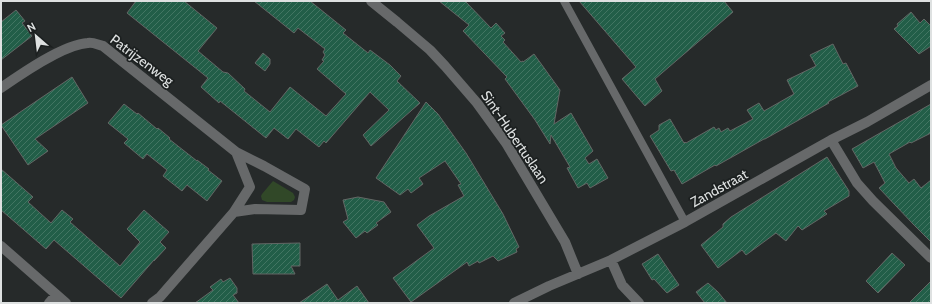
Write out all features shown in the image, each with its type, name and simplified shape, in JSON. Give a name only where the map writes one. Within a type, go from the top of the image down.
[{"type":"street","name":"Sint-Hubertuslaan","points":[[371,1],[430,50],[477,103],[506,143],[542,203],[565,242],[578,274]]},
{"type":"street","name":"Patrijzenweg","points":[[1,88],[49,58],[74,45],[90,42],[103,46],[236,152],[305,189],[301,210],[256,209],[234,212]]},
{"type":"street","name":"Zandstraat","points":[[514,303],[611,260],[685,222],[931,85]]},
{"type":"street","points":[[831,140],[857,183],[873,201],[931,258]]},
{"type":"street","name":"Patrijzenweg","points":[[152,303],[160,297],[234,212],[250,187],[236,152]]},
{"type":"street","points":[[1,246],[66,303]]},
{"type":"street","points":[[611,260],[622,285],[639,303]]},
{"type":"street","points":[[49,303],[56,295]]},
{"type":"lane","points":[[564,1],[685,222]]},
{"type":"green space","points":[[273,181],[293,193],[295,197],[294,200],[291,202],[267,202],[262,200],[262,194]]},
{"type":"building","points":[[136,1],[184,1],[217,28],[198,51],[223,72],[228,73],[245,89],[244,91],[270,112],[290,87],[326,116],[346,94],[317,69],[324,61],[322,60],[325,55],[323,52],[325,49],[298,28],[294,33],[254,1],[310,1],[346,30],[343,33],[368,53],[370,50],[390,65],[401,76],[397,81],[420,103],[371,146],[363,135],[389,110],[370,92],[326,143],[324,141],[319,147],[296,129],[288,139],[274,128],[266,138],[220,101],[219,103],[201,87],[208,78],[127,13]]},
{"type":"building","points":[[439,1],[465,1],[491,28],[496,23],[505,33],[501,36],[505,40],[503,42],[521,62],[534,54],[560,90],[554,124],[571,113],[593,151],[585,158],[589,164],[597,159],[608,178],[590,188],[587,183],[578,188],[567,168],[570,167],[551,135],[550,144],[535,120],[505,79],[507,77],[463,31],[469,25]]},
{"type":"building","points":[[579,1],[724,1],[733,12],[655,79],[662,91],[645,106],[622,79],[636,67]]},
{"type":"building","points":[[16,10],[25,21],[22,23],[32,36],[1,60],[1,22]]},
{"type":"building","points":[[911,12],[920,23],[924,19],[931,26],[931,46],[919,54],[894,29],[898,26],[897,24]]},
{"type":"building","points":[[833,44],[843,64],[846,63],[858,86],[682,184],[674,170],[671,171],[650,136],[659,130],[659,125],[670,119],[684,143],[714,127],[716,130],[719,128],[721,132],[728,128],[730,131],[753,119],[747,110],[759,103],[764,111],[794,94],[787,80],[816,66],[810,55]]},
{"type":"building","points":[[263,53],[270,59],[270,64],[265,71],[255,63]]},
{"type":"building","points":[[72,77],[88,103],[35,139],[48,151],[28,165],[1,125]]},
{"type":"building","points":[[426,102],[438,114],[466,153],[503,214],[519,247],[516,249],[517,252],[498,261],[493,256],[469,266],[467,262],[411,302],[393,278],[434,248],[417,225],[429,216],[464,196],[458,185],[461,184],[445,161],[419,178],[423,184],[411,193],[408,189],[400,195],[376,178]]},
{"type":"building","points":[[124,104],[137,114],[138,113],[157,129],[158,128],[170,138],[169,139],[209,169],[208,170],[222,181],[207,201],[187,185],[182,191],[163,176],[167,170],[147,154],[143,159],[124,143],[128,139],[108,123]]},
{"type":"building","points":[[931,104],[931,133],[911,143],[910,142],[889,154],[896,168],[909,183],[914,179],[921,188],[931,180],[931,242],[879,188],[885,183],[874,162],[863,168],[852,149]]},
{"type":"building","points":[[827,157],[849,191],[849,196],[824,211],[827,214],[802,230],[798,226],[786,241],[776,233],[746,255],[742,250],[718,268],[701,245],[723,227],[723,224],[731,217]]},
{"type":"building","points":[[1,169],[33,197],[28,202],[51,223],[62,210],[73,219],[70,222],[120,266],[140,242],[127,229],[144,210],[169,232],[160,242],[166,248],[121,298],[54,240],[46,249],[1,210]]},
{"type":"building","points":[[358,197],[384,202],[391,212],[376,223],[378,225],[367,233],[365,231],[356,238],[343,222],[348,219],[343,200]]},
{"type":"building","points":[[300,243],[300,266],[291,266],[295,274],[253,274],[252,244]]},
{"type":"building","points":[[892,253],[905,265],[878,293],[866,281]]},
{"type":"building","points":[[658,254],[679,285],[667,293],[654,279],[652,280],[642,264]]},
{"type":"building","points":[[230,278],[237,288],[237,293],[233,295],[239,303],[195,303],[213,290],[210,287],[221,279],[223,282]]},
{"type":"building","points":[[931,281],[931,303],[909,303]]},
{"type":"building","points":[[708,283],[727,303],[705,303],[696,292]]},
{"type":"building","points":[[327,284],[338,300],[357,286],[369,303],[299,303]]}]
